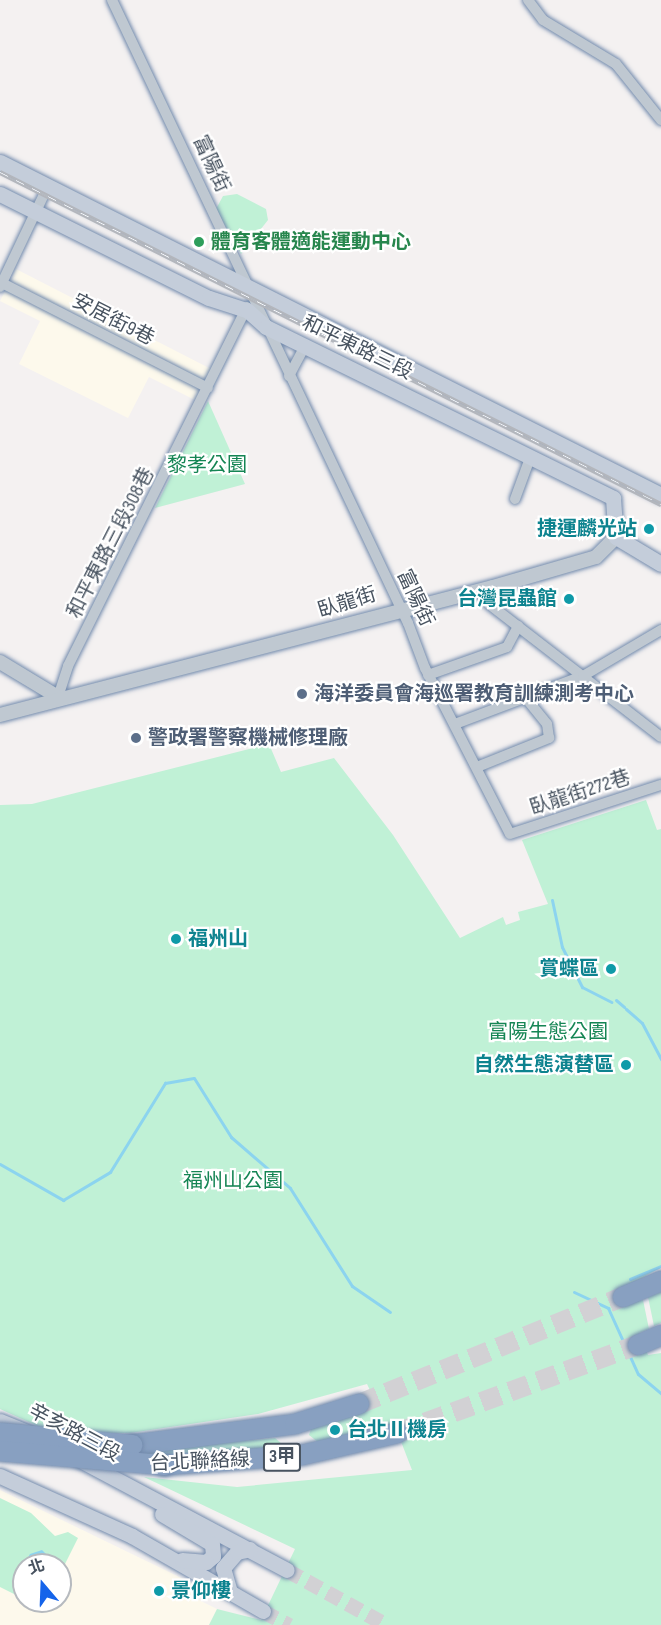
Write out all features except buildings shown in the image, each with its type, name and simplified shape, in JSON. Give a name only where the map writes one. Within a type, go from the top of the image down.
[{"type":"highway","points":[[624,1297],[661,1281]]},
{"type":"highway","points":[[638,1345],[661,1335]]},
{"type":"highway","name":"台北聯絡線","points":[[0,1433],[132,1445],[295,1424],[359,1404]]},
{"type":"highway","points":[[295,1424],[303,1455]]},
{"type":"highway","name":"台北聯絡線","points":[[0,1451],[164,1465],[303,1455],[397,1433]]},
{"type":"main road","name":"和平東路三段","points":[[0,162],[249,290],[661,495]]},
{"type":"main road","name":"和平東路三段","points":[[0,194],[209,298],[247,310],[266,327],[602,494]]},
{"type":"main road","points":[[611,472],[602,494],[613,498],[616,537],[661,564]]},
{"type":"main road","name":"辛亥路三段","points":[[0,1420],[287,1570]]},
{"type":"main road","points":[[0,1476],[168,1556],[263,1611]]},
{"type":"main road","points":[[130,1486],[212,1544],[213,1556],[196,1565],[168,1556]]},
{"type":"main road","points":[[230,1592],[223,1568],[237,1552],[250,1549]]},
{"type":"street","name":"富陽街","points":[[112,0],[401,609],[428,675],[510,834]]},
{"type":"street","points":[[528,0],[543,20],[616,64],[661,120]]},
{"type":"street","points":[[1,285],[38,213],[48,186]]},
{"type":"street","name":"安居街9巷","points":[[1,285],[208,388]]},
{"type":"street","points":[[247,310],[249,290]]},
{"type":"street","name":"和平東路三段308巷","points":[[58,697],[68,666],[247,310]]},
{"type":"street","points":[[289,376],[305,346]]},
{"type":"street","points":[[515,499],[530,458]]},
{"type":"street","name":"臥龍街","points":[[0,715],[58,697],[479,590],[596,557],[616,537]]},
{"type":"street","points":[[479,590],[518,626],[661,737]]},
{"type":"street","points":[[428,675],[507,647],[518,626]]},
{"type":"street","points":[[455,724],[524,696],[583,676],[661,630]]},
{"type":"street","points":[[0,663],[58,697]]},
{"type":"street","points":[[477,767],[549,738],[547,724],[524,696]]},
{"type":"street","name":"臥龍街272巷","points":[[510,834],[661,785]]},
{"type":"shaded area","points":[[16,269],[213,370],[197,401],[149,377],[128,418],[19,364],[40,321],[0,301]]},
{"type":"shaded area","points":[[0,1490],[198,1586],[193,1597],[217,1609],[209,1625],[0,1625]]},
{"type":"green space","points":[[237,194],[266,209],[268,220],[241,254],[216,209],[223,196]]},
{"type":"green space","name":"黎孝公園","points":[[208,401],[245,484],[155,508]]},
{"type":"green space","name":"福州山公園","points":[[269,744],[281,772],[334,758],[393,835],[460,938],[503,917],[506,925],[520,920],[518,912],[548,904],[522,840],[646,800],[657,830],[661,829],[661,1267],[620,1291],[628,1303],[643,1300],[649,1329],[639,1333],[648,1355],[661,1353],[661,1625],[209,1625],[217,1609],[261,1620],[295,1549],[144,1477],[237,1487],[412,1470],[395,1426],[319,1443],[309,1435],[311,1429],[376,1403],[367,1384],[258,1414],[130,1433],[55,1434],[0,1409],[0,805],[32,804]]},
{"type":"green space","points":[[661,1292],[661,1323],[654,1326],[648,1297]]},
{"type":"green space","points":[[275,1438],[282,1444],[240,1453],[141,1459],[140,1451]]},
{"type":"green space","points":[[0,1498],[31,1513],[55,1536],[68,1532],[78,1538],[70,1553],[12,1553],[12,1593],[0,1587]]},
{"type":"waterway","points":[[552,900],[562,947],[582,987],[611,1002]]},
{"type":"waterway","points":[[616,1000],[624,1007]]},
{"type":"waterway","points":[[626,1009],[642,1023],[661,1059]]},
{"type":"waterway","points":[[0,1164],[63,1200],[110,1172],[165,1083],[194,1078],[231,1137],[290,1188],[352,1286],[390,1312]]},
{"type":"waterway","points":[[630,1279],[661,1266]]},
{"type":"waterway","points":[[574,1292],[608,1308],[638,1374],[661,1393]]},
{"type":"tunnel","points":[[359,1404],[623,1297]]},
{"type":"tunnel","points":[[397,1433],[638,1345]]},
{"type":"tunnel","points":[[287,1570],[387,1625]]},
{"type":"tunnel","points":[[263,1611],[289,1625]]},
{"type":"railway","points":[[0,172],[661,504]]},
{"type":"place","name":"體育客體適能運動中心","points":[[199,242]]},
{"type":"place","name":"捷運麟光站","points":[[649,529]]},
{"type":"place","name":"台灣昆蟲館","points":[[569,599]]},
{"type":"place","name":"海洋委員會海巡署教育訓練測考中心","points":[[302,694]]},
{"type":"place","name":"警政署警察機械修理廠","points":[[136,738]]},
{"type":"place","name":"福州山","points":[[176,939]]},
{"type":"place","name":"賞蝶區","points":[[611,969]]},
{"type":"place","name":"自然生態演替區","points":[[626,1065]]},
{"type":"place","name":"台北Ⅱ機房","points":[[335,1430]]},
{"type":"place","name":"景仰樓","points":[[159,1591]]},
{"type":"park label","name":"富陽生態公園","points":[[548,1032]]}]
